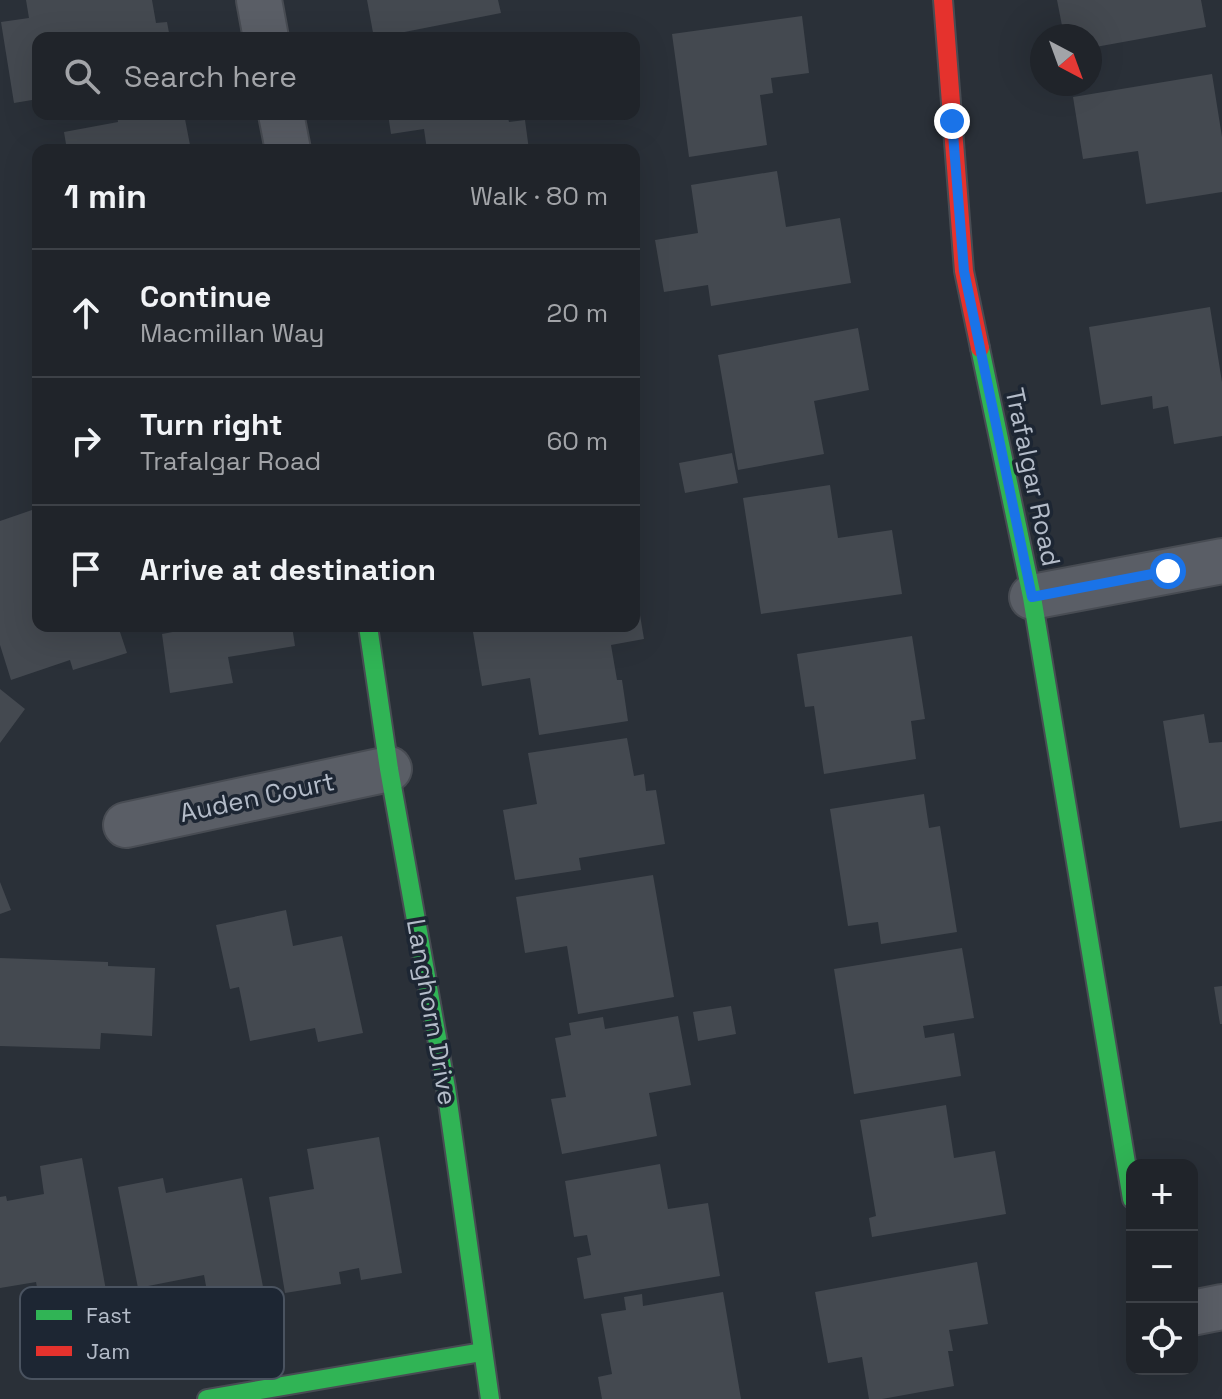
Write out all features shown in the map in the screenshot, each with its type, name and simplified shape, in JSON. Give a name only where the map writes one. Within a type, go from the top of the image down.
[{"type":"street","points":[[259,0],[265,32]]},
{"type":"street","name":"Trafalgar Road","points":[[943,0],[964,271],[1032,597],[1126,1163]]},
{"type":"street","points":[[282,120],[287,144]]},
{"type":"street","points":[[1032,597],[1222,561]]},
{"type":"street","name":"Langhorn Drive","points":[[369,632],[389,769],[446,1088],[490,1399]]},
{"type":"street","name":"Auden Court","points":[[126,825],[389,769]]},
{"type":"street","points":[[1198,1312],[1222,1307]]},
{"type":"street","points":[[207,1399],[482,1352]]},
{"type":"building","points":[[26,0],[152,0],[156,23],[167,22],[169,32],[32,32],[32,100],[14,103],[1,22],[29,18]]},
{"type":"building","points":[[367,0],[498,0],[501,13],[404,32],[373,32]]},
{"type":"building","points":[[1057,0],[1201,0],[1206,27],[1102,46],[1102,24],[1062,24]]},
{"type":"building","points":[[802,16],[809,73],[771,78],[773,93],[760,95],[767,145],[689,157],[672,34]]},
{"type":"building","points":[[1212,74],[1222,137],[1222,192],[1146,204],[1138,151],[1083,159],[1073,97],[1102,96],[1102,92]]},
{"type":"building","points":[[185,120],[190,144],[66,144],[64,132],[118,122]]},
{"type":"building","points":[[389,120],[525,120],[528,144],[426,144],[424,129],[391,134]]},
{"type":"building","points":[[777,171],[786,227],[840,218],[851,283],[711,306],[708,285],[664,292],[655,240],[698,233],[691,185]]},
{"type":"building","points":[[1210,307],[1222,382],[1222,436],[1174,444],[1168,406],[1153,409],[1152,396],[1101,405],[1089,327]]},
{"type":"building","points":[[858,328],[869,390],[814,401],[824,454],[738,470],[718,355]]},
{"type":"building","points":[[732,453],[738,483],[685,493],[679,463]]},
{"type":"building","points":[[830,485],[838,538],[892,530],[902,594],[761,614],[743,498]]},
{"type":"building","points":[[32,510],[32,632],[120,632],[127,653],[73,670],[70,660],[11,680],[0,645],[0,521]]},
{"type":"building","points":[[640,615],[644,639],[611,645],[617,680],[622,680],[628,721],[539,735],[530,678],[482,686],[473,632],[640,632]]},
{"type":"building","points":[[293,632],[295,646],[228,657],[233,683],[170,693],[162,634]]},
{"type":"building","points":[[912,636],[925,719],[911,721],[916,759],[824,774],[814,706],[805,707],[797,654]]},
{"type":"building","points":[[0,689],[25,709],[0,743]]},
{"type":"building","points":[[1204,714],[1209,743],[1222,742],[1222,821],[1180,828],[1163,721]]},
{"type":"building","points":[[627,738],[634,776],[644,774],[646,791],[656,790],[665,844],[579,858],[581,870],[515,880],[503,810],[537,804],[528,753]]},
{"type":"building","points":[[924,794],[929,828],[940,826],[957,932],[881,944],[878,922],[848,926],[830,809]]},
{"type":"building","points":[[653,875],[674,997],[578,1014],[567,946],[525,953],[516,897]]},
{"type":"building","points":[[0,882],[11,910],[0,914]]},
{"type":"building","points":[[286,910],[293,946],[342,936],[363,1033],[318,1042],[315,1028],[250,1041],[239,987],[230,989],[216,925]]},
{"type":"building","points":[[962,948],[974,1018],[923,1026],[925,1038],[954,1033],[961,1076],[854,1094],[834,969]]},
{"type":"building","points":[[0,958],[108,962],[108,966],[155,968],[152,1036],[101,1033],[100,1049],[0,1046]]},
{"type":"building","points":[[1222,986],[1222,1024],[1220,1024],[1214,987]]},
{"type":"building","points":[[731,1006],[736,1034],[698,1041],[693,1012]]},
{"type":"building","points":[[678,1016],[691,1085],[649,1093],[657,1136],[562,1154],[551,1099],[566,1097],[555,1038],[571,1035],[569,1023],[603,1017],[605,1029]]},
{"type":"building","points":[[946,1105],[954,1158],[995,1151],[1006,1214],[872,1237],[869,1218],[876,1216],[860,1120]]},
{"type":"building","points":[[379,1137],[402,1273],[361,1280],[359,1268],[339,1272],[341,1284],[285,1293],[269,1197],[314,1189],[307,1149]]},
{"type":"building","points":[[82,1158],[105,1287],[37,1287],[36,1282],[0,1288],[0,1197],[6,1196],[7,1201],[44,1194],[40,1166]]},
{"type":"building","points":[[660,1164],[668,1209],[708,1203],[720,1276],[584,1299],[577,1258],[591,1255],[587,1235],[574,1237],[565,1181]]},
{"type":"building","points":[[163,1178],[166,1193],[242,1178],[263,1287],[206,1287],[204,1275],[138,1287],[118,1187]]},
{"type":"building","points":[[977,1262],[988,1324],[949,1330],[953,1351],[948,1351],[954,1386],[869,1399],[862,1357],[828,1363],[815,1292]]},
{"type":"building","points":[[723,1292],[741,1399],[602,1399],[598,1377],[612,1374],[601,1314],[626,1310],[624,1297],[642,1294],[643,1306]]},
{"type":"traffic: fast","points":[[980,348],[1032,597],[1126,1163]]},
{"type":"traffic: fast","points":[[369,632],[389,769],[446,1088],[490,1399]]},
{"type":"traffic: fast","points":[[207,1399],[482,1352]]},
{"type":"traffic: jam","points":[[943,0],[964,271],[980,348]]},
{"type":"route","points":[[952,121],[964,271],[1032,597],[1168,571]]}]
